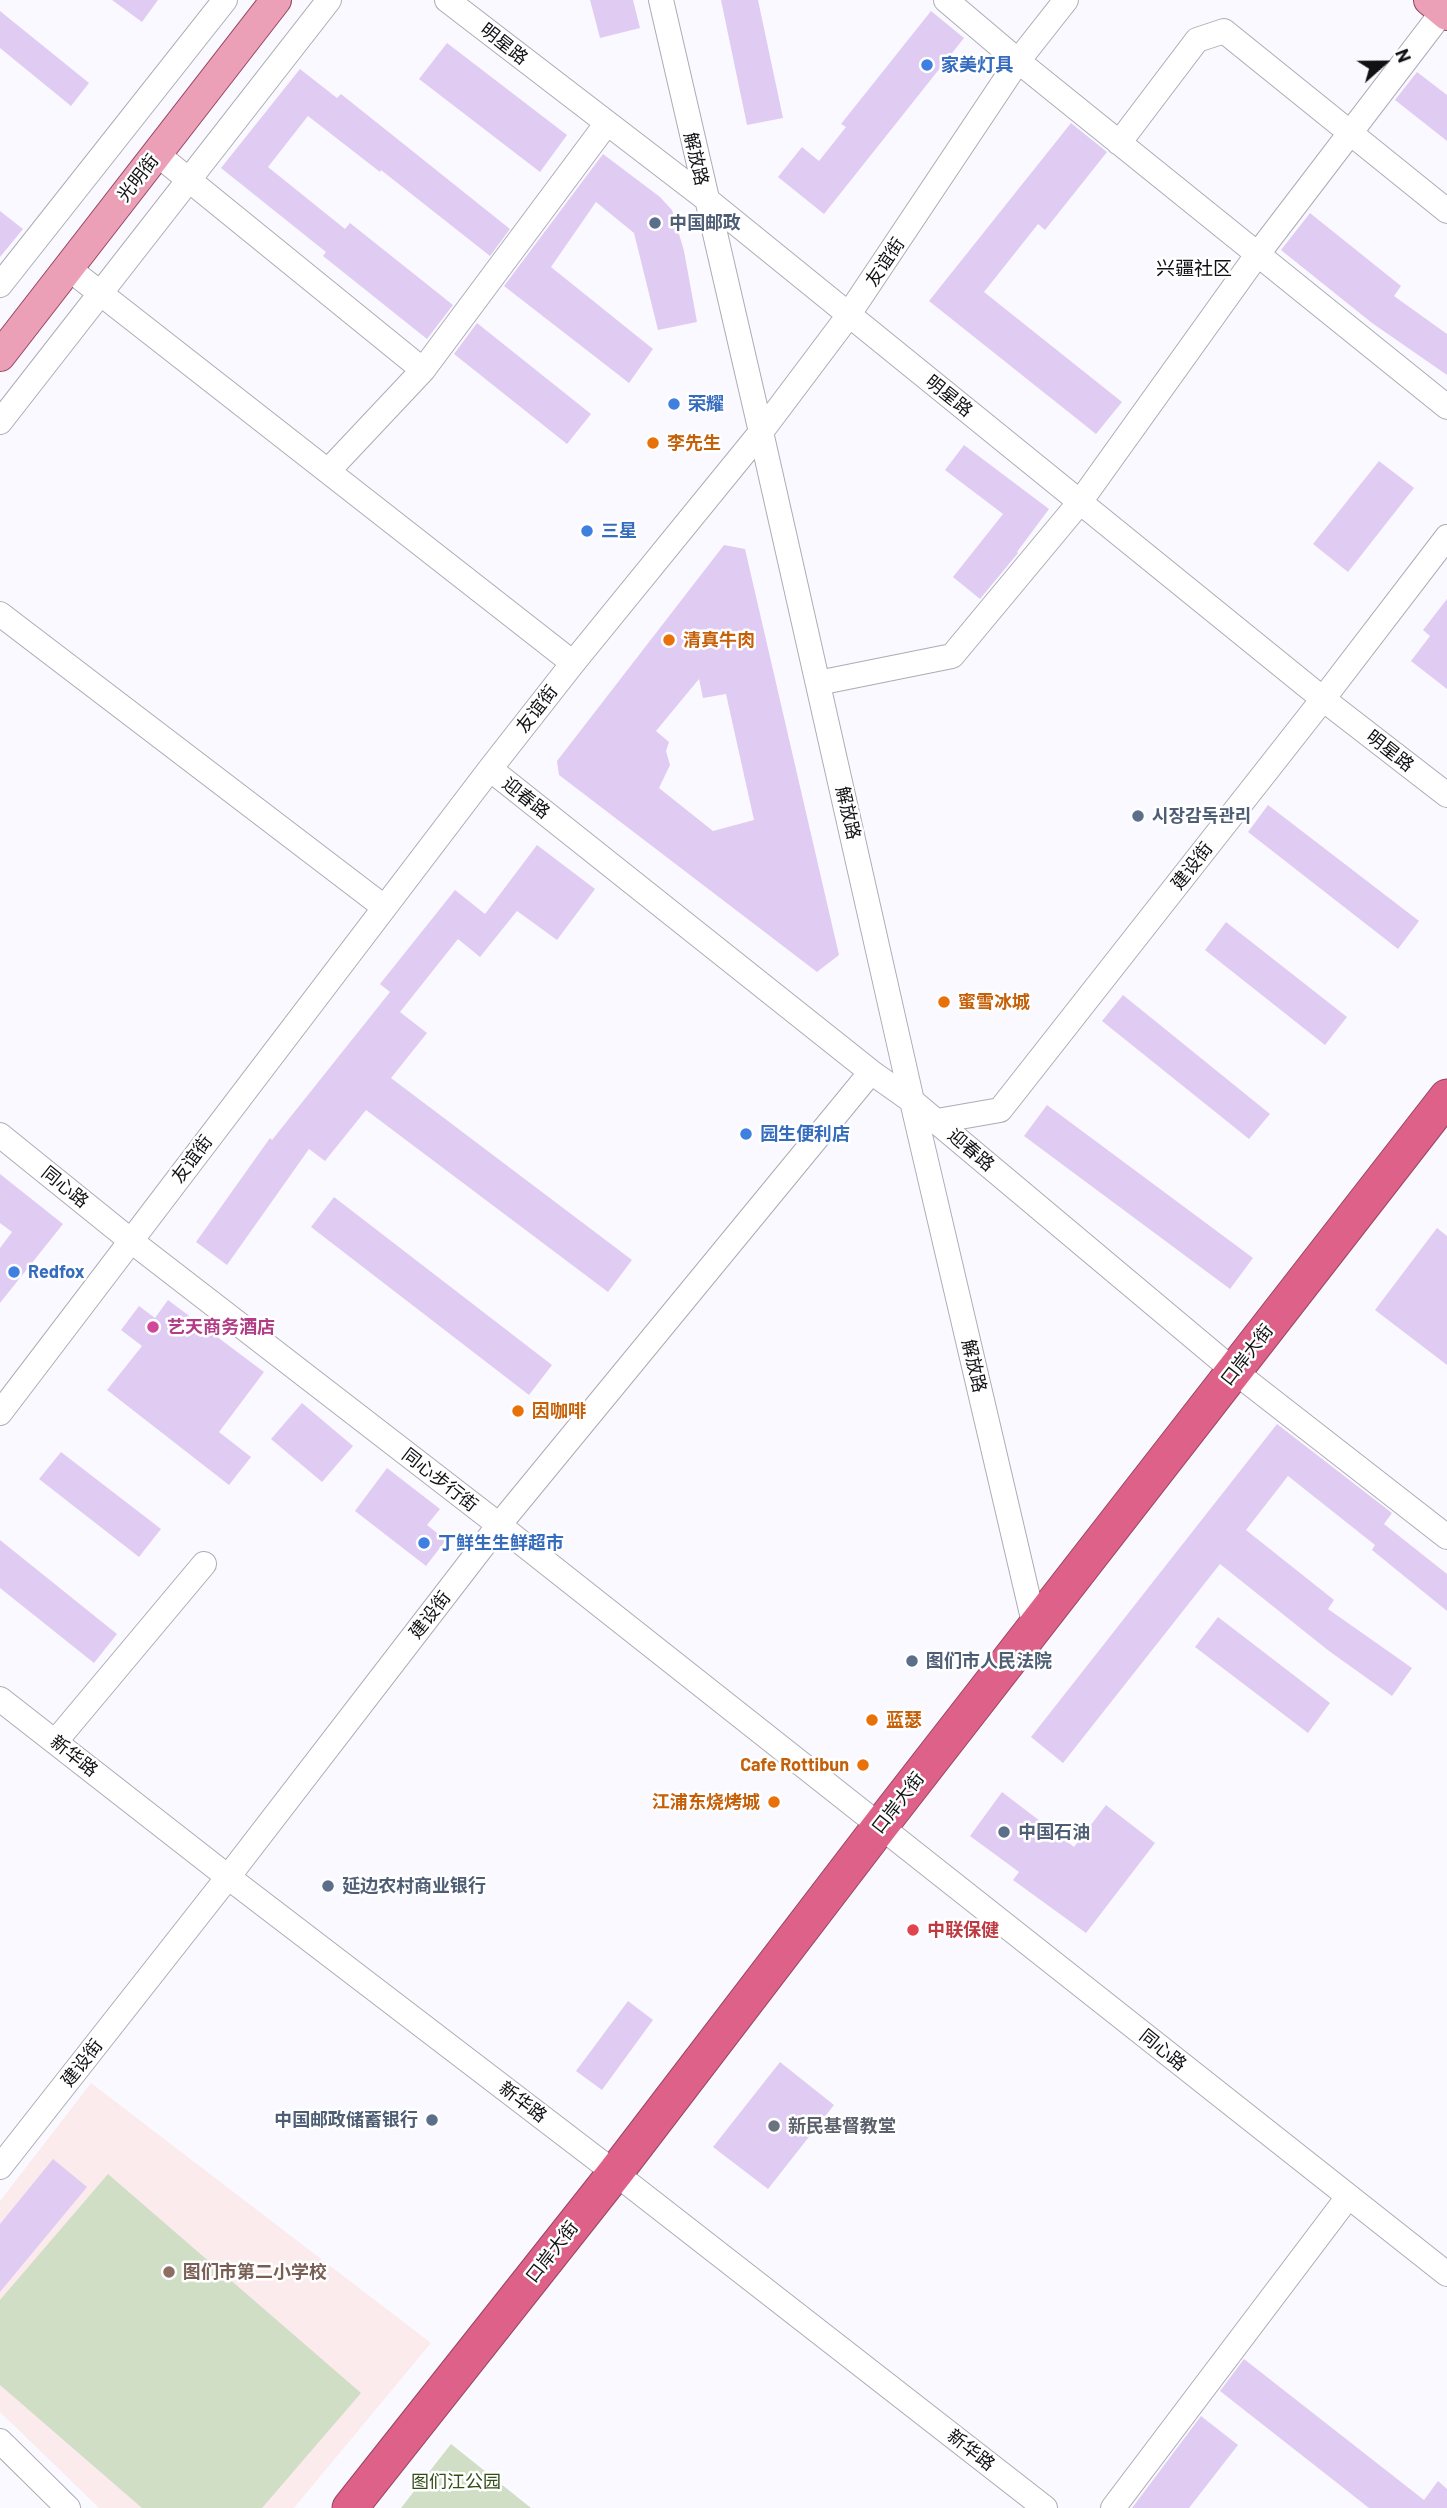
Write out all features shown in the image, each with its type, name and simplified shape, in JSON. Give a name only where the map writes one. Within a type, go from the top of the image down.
[{"type":"highway","name":"口岸大街","points":[[350,2508],[615,2172],[1447,1097]]},
{"type":"main road","name":"光明街","points":[[0,356],[276,0]]},
{"type":"street","points":[[0,285],[225,0]]},
{"type":"street","points":[[0,422],[329,0]]},
{"type":"street","name":"明星路","points":[[447,0],[705,198],[1324,699],[1447,795]]},
{"type":"street","name":"解放路","points":[[661,0],[912,1101],[1035,1626]]},
{"type":"street","points":[[946,0],[1447,407]]},
{"type":"street","name":"友谊街","points":[[0,1413],[490,769],[761,432],[849,316],[1018,61],[1066,0]]},
{"type":"street","points":[[818,683],[952,656],[1080,502],[1257,255],[1441,8]]},
{"type":"street","points":[[1119,143],[1197,40],[1224,31],[1447,211]]},
{"type":"street","points":[[328,471],[424,370],[607,123]]},
{"type":"street","points":[[156,154],[424,370]]},
{"type":"street","points":[[68,268],[573,663]]},
{"type":"street","name":"建设街","points":[[937,1121],[1000,1110],[1324,699],[1447,537]]},
{"type":"street","points":[[0,614],[384,907]]},
{"type":"street","name":"迎春路","points":[[490,769],[871,1072],[937,1121],[1234,1371],[1447,1537]]},
{"type":"street","name":"建设街","points":[[0,2167],[499,1525],[871,1072]]},
{"type":"street","name":"同心路","points":[[0,1135],[130,1240]]},
{"type":"street","name":"同心步行街","points":[[130,1240],[881,1825]]},
{"type":"street","points":[[55,1742],[204,1564]]},
{"type":"street","name":"新华路","points":[[0,1699],[615,2172],[1045,2508]]},
{"type":"street","name":"同心路","points":[[881,1825],[1447,2274]]},
{"type":"street","points":[[1113,2508],[1348,2197]]},
{"type":"street","points":[[0,2441],[68,2508]]},
{"type":"shaded area","name":"图们市第二小学校","points":[[91,2083],[431,2343],[294,2508],[99,2508],[0,2412],[0,2201]]},
{"type":"green space","name":"图们市第二小学校","points":[[108,2174],[361,2393],[262,2508],[142,2508],[0,2385],[0,2300]]},
{"type":"green space","name":"图们江公园","points":[[451,2444],[531,2508],[401,2508]]},
{"type":"building","points":[[112,0],[158,0],[142,22]]},
{"type":"building","points":[[590,0],[633,0],[640,28],[600,38]]},
{"type":"building","points":[[721,0],[758,0],[783,118],[747,125]]},
{"type":"building","points":[[0,11],[89,83],[71,106],[0,48]]},
{"type":"building","points":[[931,11],[964,38],[824,214],[778,177],[802,147],[819,161],[846,127],[841,124]]},
{"type":"building","points":[[447,43],[567,135],[540,172],[419,79]]},
{"type":"building","points":[[300,69],[337,98],[341,94],[510,229],[490,256],[308,116],[268,167],[345,229],[350,223],[453,305],[427,339],[323,256],[326,252],[221,168]]},
{"type":"building","points":[[1417,72],[1447,95],[1447,141],[1395,100]]},
{"type":"building","points":[[1071,123],[1107,152],[1045,230],[1038,224],[984,292],[1122,402],[1096,434],[929,301]]},
{"type":"building","points":[[603,154],[660,197],[672,210],[684,251],[697,322],[658,330],[634,233],[596,202],[551,267],[653,349],[629,383],[504,286]]},
{"type":"building","points":[[0,211],[23,229],[0,257]]},
{"type":"building","points":[[1310,213],[1401,286],[1394,296],[1447,334],[1447,375],[1372,323],[1281,250]]},
{"type":"building","points":[[477,323],[591,414],[567,444],[454,354]]},
{"type":"building","points":[[964,445],[1049,509],[1018,553],[980,599],[953,577],[1003,514],[945,470]]},
{"type":"building","points":[[1379,461],[1414,488],[1348,572],[1313,544]]},
{"type":"building","points":[[724,545],[745,549],[839,955],[817,972],[559,775],[557,761]],"holes":[[[699,679],[703,698],[726,694],[754,820],[713,831],[659,788],[670,765],[666,751],[669,742],[656,731]]]},
{"type":"building","points":[[1447,599],[1447,689],[1411,661],[1430,636],[1423,630]]},
{"type":"building","points":[[1268,805],[1419,921],[1398,949],[1248,832]]},
{"type":"building","points":[[537,845],[595,889],[557,940],[517,911],[480,957],[458,939],[400,1012],[427,1033],[391,1078],[632,1260],[608,1292],[366,1110],[325,1161],[309,1149],[227,1265],[196,1242],[270,1138],[272,1140],[390,992],[380,984],[455,890],[485,914]]},
{"type":"building","points":[[1226,922],[1347,1017],[1325,1045],[1205,950]]},
{"type":"building","points":[[1123,995],[1270,1114],[1249,1139],[1102,1021]]},
{"type":"building","points":[[1047,1105],[1253,1258],[1230,1289],[1024,1136]]},
{"type":"building","points":[[0,1174],[63,1224],[0,1303],[0,1248],[12,1232],[0,1223]]},
{"type":"building","points":[[334,1197],[552,1365],[529,1395],[311,1227]]},
{"type":"building","points":[[1437,1228],[1447,1236],[1447,1365],[1375,1310]]},
{"type":"building","points":[[168,1300],[264,1372],[219,1432],[251,1457],[229,1485],[107,1390],[142,1346],[121,1330],[139,1306],[155,1318]]},
{"type":"building","points":[[302,1403],[353,1446],[322,1482],[271,1439]]},
{"type":"building","points":[[1277,1424],[1392,1513],[1384,1524],[1447,1574],[1447,1611],[1372,1550],[1375,1545],[1288,1476],[1246,1530],[1334,1600],[1328,1609],[1412,1668],[1392,1696],[1329,1651],[1220,1564],[1063,1763],[1031,1737]]},
{"type":"building","points":[[61,1452],[161,1529],[139,1557],[39,1479]]},
{"type":"building","points":[[387,1468],[440,1509],[427,1525],[446,1540],[426,1566],[355,1511]]},
{"type":"building","points":[[0,1540],[117,1634],[94,1663],[0,1588]]},
{"type":"building","points":[[1218,1617],[1330,1703],[1308,1733],[1195,1647]]},
{"type":"building","points":[[1002,1792],[1074,1847],[1106,1805],[1155,1843],[1086,1933],[1013,1880],[1019,1872],[970,1836]]},
{"type":"building","points":[[628,2001],[653,2020],[602,2090],[576,2071]]},
{"type":"building","name":"新民基督教堂","points":[[780,2062],[834,2105],[768,2189],[713,2147]]},
{"type":"building","points":[[53,2159],[87,2187],[0,2292],[0,2224]]},
{"type":"building","points":[[1244,2359],[1424,2500],[1438,2481],[1447,2489],[1447,2508],[1369,2508],[1220,2391]]},
{"type":"building","points":[[1201,2416],[1238,2445],[1189,2508],[1132,2508]]},
{"type":"place","name":"家美灯具","points":[[927,65]]},
{"type":"place","name":"中国邮政","points":[[655,223]]},
{"type":"place","name":"荣耀","points":[[674,404]]},
{"type":"place","name":"李先生","points":[[653,443]]},
{"type":"place","name":"三星","points":[[587,531]]},
{"type":"place","name":"清真牛肉","points":[[669,640]]},
{"type":"place","name":"시장감독관리","points":[[1138,816]]},
{"type":"place","name":"蜜雪冰城","points":[[944,1002]]},
{"type":"place","name":"园生便利店","points":[[746,1134]]},
{"type":"place","name":"Redfox","points":[[14,1272]]},
{"type":"place","name":"艺天商务酒店","points":[[153,1327]]},
{"type":"place","name":"因咖啡","points":[[518,1411]]},
{"type":"place","name":"丁鲜生生鲜超市","points":[[424,1543]]},
{"type":"place","name":"图们市人民法院","points":[[912,1661]]},
{"type":"place","name":"蓝瑟","points":[[872,1720]]},
{"type":"place","name":"Cafe Rottibun","points":[[863,1765]]},
{"type":"place","name":"江浦东烧烤城","points":[[774,1802]]},
{"type":"place","name":"中国石油","points":[[1004,1832]]},
{"type":"place","name":"延边农村商业银行","points":[[328,1886]]},
{"type":"place","name":"中联保健","points":[[913,1930]]},
{"type":"place","name":"中国邮政储蓄银行","points":[[432,2120]]},
{"type":"place","name":"新民基督教堂","points":[[774,2126]]},
{"type":"place","name":"图们市第二小学校","points":[[169,2272]]},
{"type":"district","name":"兴疆社区","points":[[1194,269]]}]
